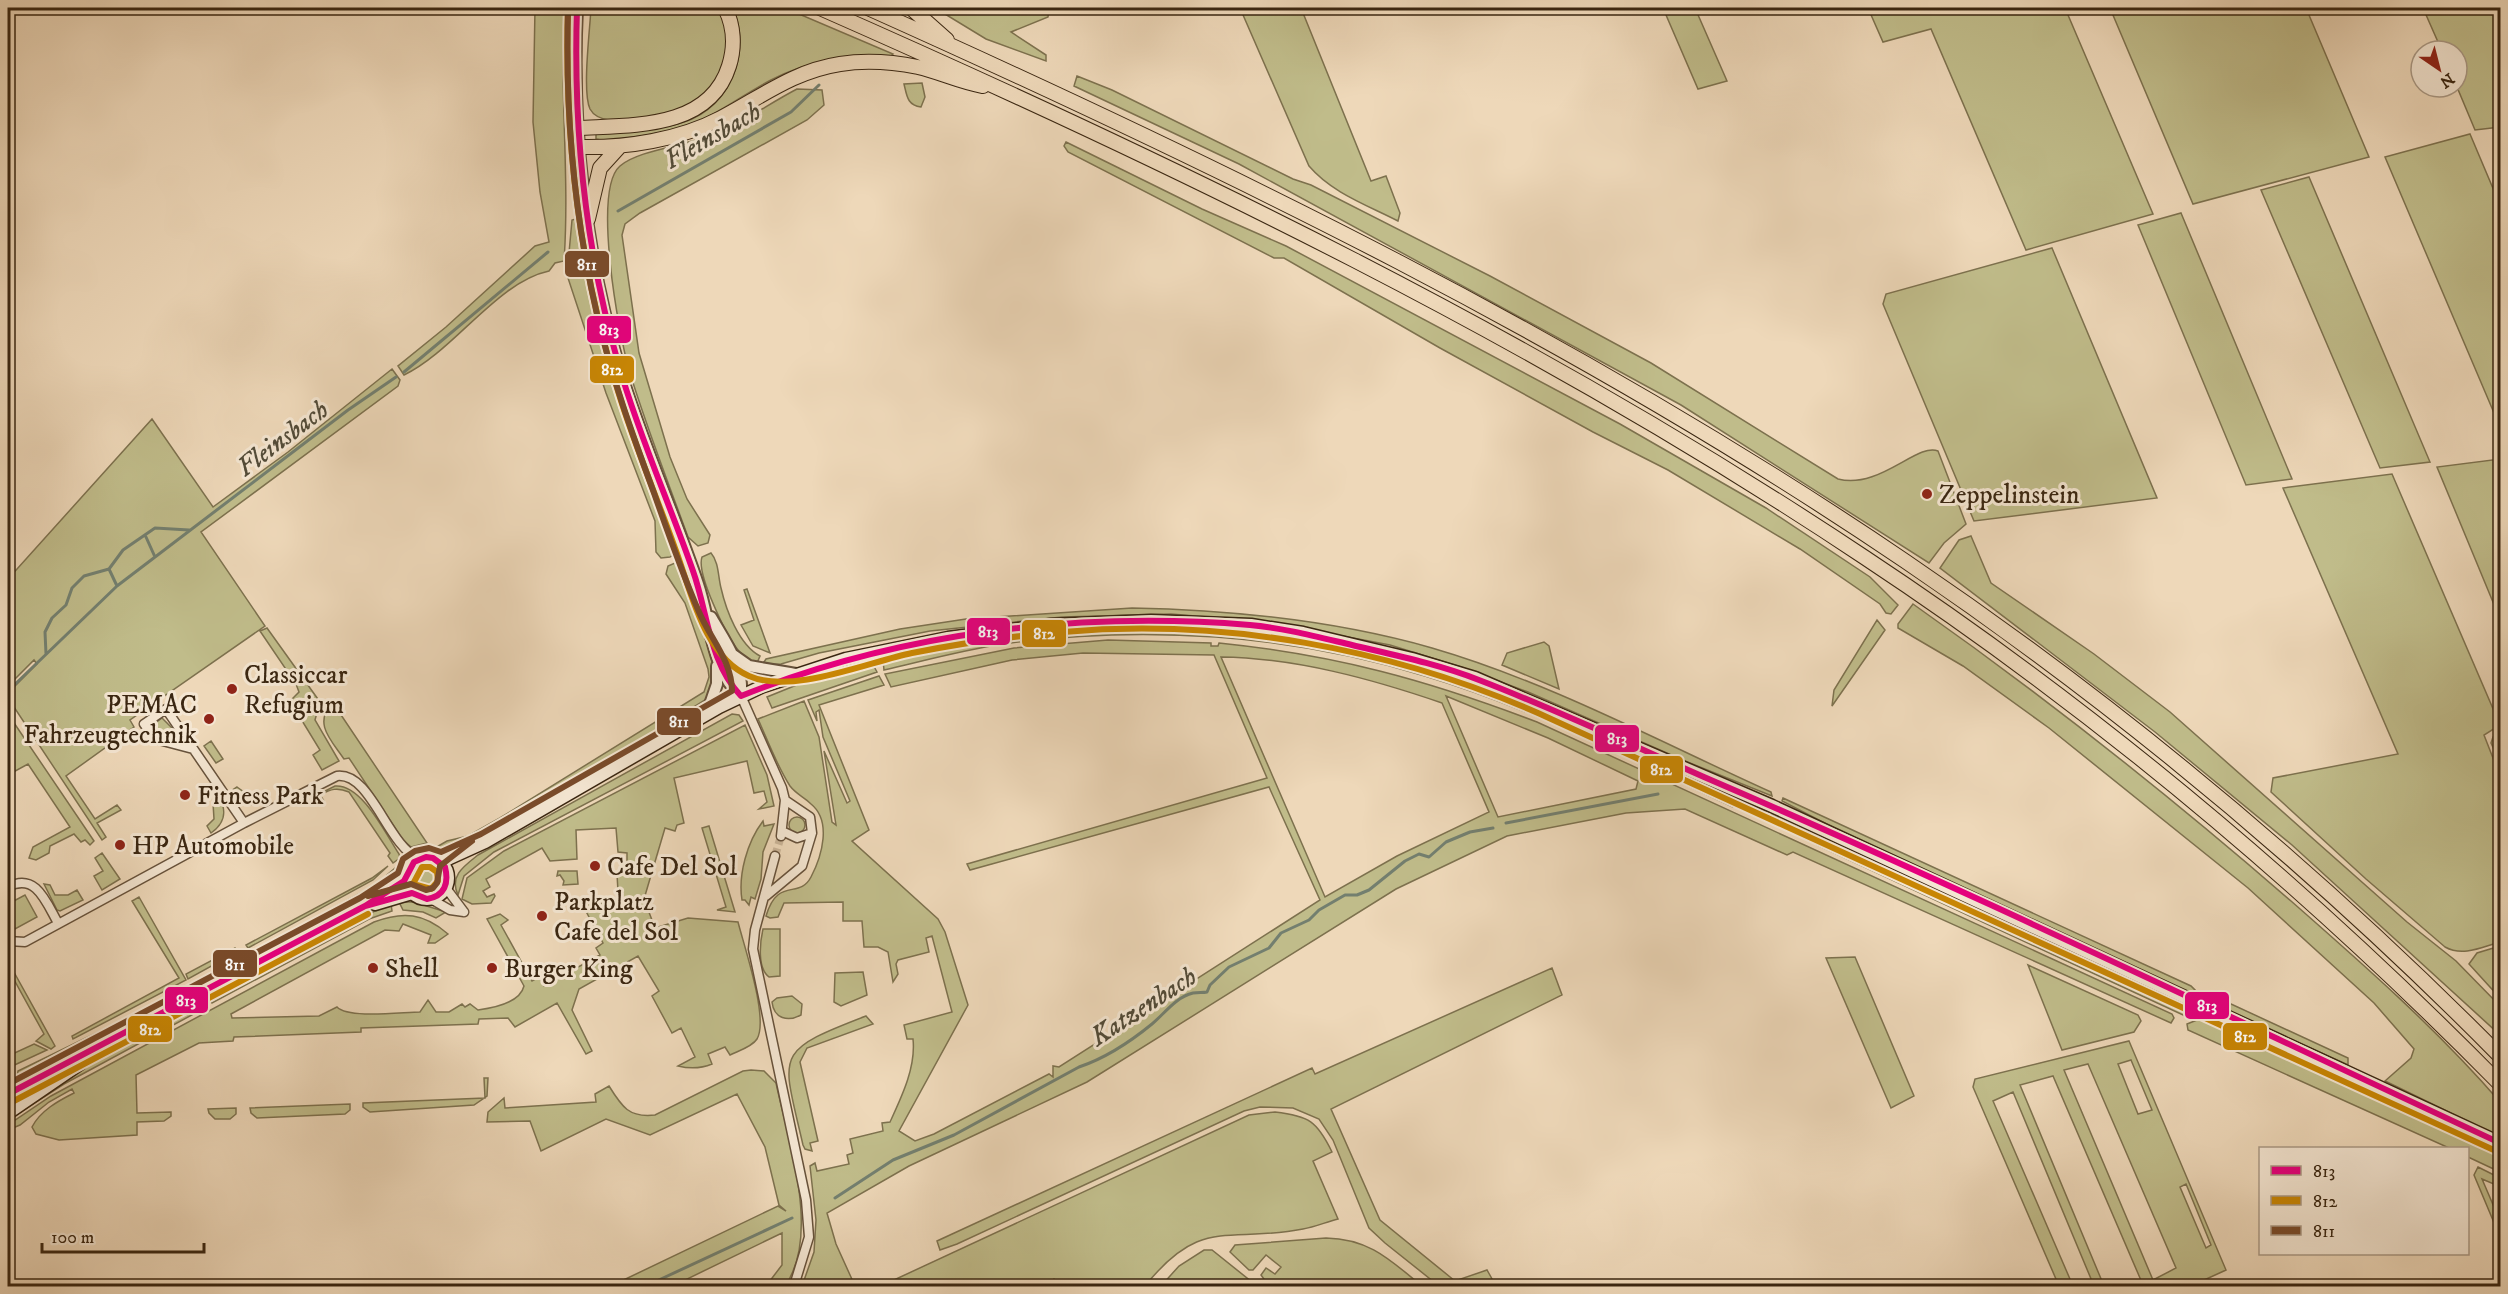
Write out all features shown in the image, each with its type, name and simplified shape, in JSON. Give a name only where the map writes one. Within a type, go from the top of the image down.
[{"type":"highway","points":[[578,128],[670,119],[693,110],[704,102],[720,86],[730,63],[732,33],[725,8]]},
{"type":"highway","points":[[820,8],[1000,88],[1216,190],[1536,358],[1709,459],[1873,562],[2061,697],[2198,805],[2332,921],[2500,1084]]},
{"type":"highway","points":[[868,8],[1208,165],[1433,281],[1634,392],[1830,512],[2025,647],[2172,760],[2325,890],[2500,1056]]},
{"type":"highway","points":[[910,8],[931,22],[953,46]]},
{"type":"highway","points":[[580,147],[620,146],[695,129],[791,78],[841,64],[887,63],[917,67],[960,82],[1000,88]]},
{"type":"highway","points":[[588,219],[600,168],[620,146]]},
{"type":"main road","points":[[444,867],[707,713],[741,696],[796,674],[874,652],[948,638],[1029,627],[1115,621],[1251,625],[1303,633],[1412,659],[1475,678],[1772,806],[2500,1143]]},
{"type":"main road","points":[[428,857],[444,867],[446,888],[438,896],[431,899],[419,898],[412,893],[406,879],[410,865],[419,859],[428,857]]},
{"type":"main road","points":[[8,1094],[112,1042],[365,906],[406,879]]},
{"type":"main road","points":[[365,906],[412,893]]},
{"type":"main road","points":[[8,1113],[112,1042]]},
{"type":"street","points":[[577,8],[575,73],[578,128],[588,219],[600,289],[620,367],[708,612],[717,659],[717,684],[707,713]]},
{"type":"street","points":[[708,612],[732,654],[741,677],[741,696]]},
{"type":"street","points":[[732,654],[750,666],[796,674]]},
{"type":"street","points":[[717,659],[729,685],[741,696],[772,763],[785,800],[782,833],[797,838],[812,833]]},
{"type":"street","points":[[193,749],[155,739],[144,724],[166,709],[244,823]]},
{"type":"street","points":[[8,941],[25,942],[244,823],[336,776],[344,775],[361,786],[401,845],[419,859]]},
{"type":"street","points":[[766,896],[802,866],[812,833],[810,816],[785,800]]},
{"type":"street","points":[[775,856],[755,930],[754,958],[802,1174],[808,1221],[806,1254],[794,1287]]},
{"type":"street","points":[[8,887],[20,882],[30,883],[37,887],[57,923]]},
{"type":"street","points":[[431,899],[450,910],[464,912],[446,888]]},
{"type":"shaded area","points":[[535,8],[565,8],[563,71],[566,229],[564,261],[555,263],[549,271],[530,278],[511,289],[493,302],[440,350],[404,375],[398,366],[446,327],[535,246],[549,242],[540,192],[533,122]]},
{"type":"shaded area","points":[[591,8],[719,8],[727,42],[720,77],[705,96],[681,109],[646,119],[628,121],[611,121],[598,117],[590,109],[587,89]]},
{"type":"shaded area","points":[[733,8],[785,8],[893,54],[891,56],[844,57],[800,68],[771,80],[695,123],[674,130],[606,141],[596,139],[596,134],[651,129],[684,122],[700,115],[714,104],[725,91],[733,76],[738,59],[740,42]]},
{"type":"shaded area","points":[[935,8],[1049,8],[1048,17],[1011,32],[1046,55],[1046,61],[986,39]]},
{"type":"shaded area","points":[[1240,8],[1301,8],[1371,181],[1386,176],[1400,213],[1398,221],[1339,191],[1309,166]]},
{"type":"shaded area","points":[[1663,8],[1695,8],[1727,81],[1698,89]]},
{"type":"shaded area","points":[[1868,8],[2065,8],[2153,214],[2026,250],[1931,29],[1883,42]]},
{"type":"shaded area","points":[[2110,8],[2306,8],[2369,157],[2193,204]]},
{"type":"shaded area","points":[[2423,8],[2500,8],[2500,127],[2475,130],[2462,99],[2469,99],[2469,39],[2437,39]]},
{"type":"shaded area","points":[[1077,76],[1112,90],[1293,179],[1311,185],[1490,276],[1651,363],[1838,479],[1853,481],[1868,478],[1920,453],[1930,450],[1938,451],[1966,524],[1944,543],[1929,563],[1681,405],[1239,164],[1074,86]]},
{"type":"shaded area","points":[[922,83],[925,97],[921,107],[910,102],[904,84]]},
{"type":"shaded area","points":[[797,89],[822,90],[824,105],[807,120],[640,213],[625,224],[622,235],[639,353],[670,457],[687,499],[710,535],[708,543],[698,546],[688,537],[629,370],[619,327],[610,264],[608,203],[612,180],[620,166],[629,160],[722,131]]},
{"type":"shaded area","points":[[2470,134],[2500,205],[2500,427],[2385,157]]},
{"type":"shaded area","points":[[1066,142],[1202,209],[1286,246],[1620,424],[1766,508],[1870,577],[1898,605],[1891,614],[1886,613],[1880,604],[1800,549],[1668,470],[1593,432],[1440,348],[1284,258],[1274,258],[1068,152],[1064,146]]},
{"type":"shaded area","points":[[2309,177],[2430,462],[2380,468],[2261,190]]},
{"type":"shaded area","points":[[2181,213],[2292,479],[2246,485],[2138,225]]},
{"type":"shaded area","points":[[576,219],[596,315],[625,409],[677,547],[677,552],[670,557],[661,558],[656,552],[655,521],[606,393],[567,275],[572,220]]},
{"type":"shaded area","points":[[2052,248],[2157,498],[1974,521],[1883,304],[1886,294]]},
{"type":"shaded area","points":[[392,369],[400,380],[398,386],[201,532],[265,626],[130,720],[134,727],[66,776],[95,819],[117,805],[121,810],[97,823],[106,837],[102,840],[8,698],[8,693],[37,664],[34,660],[8,686],[8,579],[152,419],[213,507],[288,452]]},
{"type":"shaded area","points":[[2500,459],[2500,619],[2437,467]]},
{"type":"shaded area","points":[[2392,474],[2500,725],[2484,735],[2500,776],[2500,942],[2466,951],[2445,947],[2271,792],[2273,778],[2398,754],[2283,488]]},
{"type":"shaded area","points":[[1971,536],[1991,583],[2094,654],[2170,712],[2407,922],[2456,961],[2500,1006],[2500,1035],[2292,845],[2155,732],[1940,568],[1959,540]]},
{"type":"shaded area","points":[[711,553],[717,565],[723,597],[734,626],[746,644],[760,656],[757,663],[746,658],[738,650],[713,604],[701,565],[702,557]]},
{"type":"shaded area","points":[[679,564],[686,575],[713,664],[713,683],[705,700],[552,796],[454,851],[441,855],[426,853],[447,841],[468,836],[500,818],[704,692],[709,677],[708,669],[685,603],[666,574],[668,566]]},
{"type":"shaded area","points":[[747,589],[770,653],[753,646],[741,625],[754,620],[744,590]]},
{"type":"shaded area","points":[[1913,604],[2010,674],[2153,785],[2373,973],[2451,1049],[2500,1102],[2500,1137],[2385,1081],[2411,1058],[2414,1049],[2374,1003],[2248,888],[2049,728],[1963,666],[1898,628],[1898,624]]},
{"type":"shaded area","points":[[1132,608],[1208,611],[1284,618],[1358,630],[1432,648],[1476,662],[1561,695],[1771,792],[1772,796],[1685,761],[1528,692],[1461,667],[1390,645],[1269,622],[1171,614],[1062,617],[930,631],[819,653],[781,664],[762,665],[766,659],[900,629],[966,619]]},
{"type":"shaded area","points":[[1877,620],[1885,630],[1832,706],[1834,690]]},
{"type":"shaded area","points":[[1154,627],[1269,636],[1344,648],[1455,677],[1534,706],[1765,811],[1762,815],[1740,804],[1733,807],[1543,719],[1465,689],[1374,662],[1269,642],[1163,635],[1056,638],[958,652],[884,670],[883,660],[956,645],[1071,629]]},
{"type":"shaded area","points":[[267,628],[320,702],[315,720],[339,761],[322,770],[313,755],[320,750],[290,701],[299,692],[296,684],[260,631]]},
{"type":"shaded area","points":[[1108,640],[1211,643],[1211,646],[1218,646],[1219,643],[1303,654],[1342,662],[1457,694],[1537,722],[2172,1014],[2174,1018],[2171,1023],[1793,852],[1787,855],[1685,809],[1626,813],[1507,836],[1396,889],[1087,1082],[909,1166],[827,1213],[836,1244],[855,1286],[802,1286],[814,1252],[816,1220],[810,1166],[815,1163],[817,1171],[849,1164],[847,1155],[853,1153],[850,1139],[883,1131],[882,1123],[890,1122],[910,1071],[913,1039],[907,1039],[904,1025],[952,1012],[932,936],[926,938],[929,952],[898,960],[896,964],[898,974],[893,982],[888,952],[878,947],[864,947],[862,921],[843,921],[843,902],[784,903],[778,917],[766,916],[776,896],[801,887],[811,877],[819,859],[823,829],[817,811],[792,789],[785,778],[758,719],[804,701],[819,737],[832,822],[836,825],[824,751],[847,803],[850,801],[823,737],[819,710],[816,712],[817,721],[808,700],[879,676],[884,685],[819,705],[869,830],[852,841],[938,919],[945,932],[968,1005],[899,1131],[915,1141],[934,1134],[1049,1074],[1053,1077],[1053,1066],[1059,1067],[1320,900],[1269,787],[970,870],[967,864],[1267,778],[1214,655],[1083,653],[1012,660],[891,687],[885,674],[1014,648]],"holes":[[[1221,657],[1277,661],[1333,671],[1442,703],[1489,812],[1397,856],[1325,897]],[[1446,696],[1548,738],[1638,781],[1636,789],[1498,817]]]},
{"type":"shaded area","points":[[1544,642],[1549,646],[1559,689],[1502,665],[1507,653]]},
{"type":"shaded area","points":[[872,663],[877,672],[772,708],[767,697],[804,682]]},
{"type":"shaded area","points":[[333,703],[427,843],[411,847],[403,840],[349,758],[344,759],[334,745],[324,725],[327,710]]},
{"type":"shaded area","points":[[8,714],[94,841],[90,845],[85,840],[81,842],[74,834],[50,846],[49,853],[36,860],[29,858],[33,847],[70,827],[28,764],[8,775]]},
{"type":"shaded area","points":[[732,714],[739,715],[743,721],[494,852],[464,876],[458,895],[455,882],[459,872],[478,855]]},
{"type":"shaded area","points":[[162,718],[175,731],[174,736],[156,732],[154,724]]},
{"type":"shaded area","points":[[745,725],[767,775],[774,806],[759,809],[767,802],[764,791],[754,793],[747,761],[674,778],[684,823],[677,825],[675,831],[665,828],[644,899],[655,928],[688,918],[738,922],[754,982],[760,1016],[757,1039],[748,1047],[730,1055],[725,1047],[708,1054],[712,1064],[703,1067],[678,1066],[695,1057],[681,1028],[672,1033],[652,996],[659,991],[638,956],[579,989],[572,1010],[592,1051],[586,1054],[557,1003],[515,1027],[508,1018],[479,1019],[478,1024],[361,1028],[361,1032],[234,1037],[233,1041],[199,1043],[136,1075],[137,1113],[171,1112],[171,1116],[164,1121],[137,1122],[137,1135],[59,1140],[36,1134],[32,1127],[35,1121],[50,1107],[74,1093],[72,1089],[49,1102],[20,1125],[13,1128],[8,1125],[51,1096],[385,918],[404,915],[422,918],[448,934],[435,943],[428,943],[431,935],[403,924],[399,931],[385,930],[231,1014],[232,1018],[319,1016],[337,1007],[343,1011],[364,1014],[420,1012],[428,1000],[436,1012],[449,1012],[462,1004],[465,1007],[470,1004],[478,1010],[505,1004],[517,997],[524,986],[487,919],[500,914],[508,920],[501,925],[532,981],[539,977],[544,986],[600,955],[596,948],[603,943],[582,904],[607,903],[608,910],[619,909],[617,874],[627,873],[627,853],[618,852],[616,828],[576,830],[577,859],[550,861],[542,848],[486,879],[490,887],[483,891],[487,897],[494,894],[491,903],[472,904],[462,899],[467,878],[504,851]]},
{"type":"shaded area","points":[[2500,733],[2500,763],[2491,743],[2493,737]]},
{"type":"shaded area","points":[[211,741],[223,759],[216,763],[204,746]]},
{"type":"shaded area","points":[[335,786],[345,787],[363,801],[380,823],[400,858],[393,863],[388,856],[390,853],[349,792],[337,789],[327,791],[320,795],[324,801],[322,802],[317,795]]},
{"type":"shaded area","points":[[237,787],[251,797],[264,795],[268,802],[257,805],[247,804],[231,791]]},
{"type":"shaded area","points":[[1783,798],[2191,986],[2197,992],[2191,994],[1867,845],[1782,801]]},
{"type":"shaded area","points":[[220,799],[223,818],[219,826],[211,833],[207,826],[214,819],[213,803]]},
{"type":"shaded area","points":[[1772,815],[2189,1008],[2188,1014],[2185,1016],[1817,845],[1815,839],[1772,819]]},
{"type":"shaded area","points":[[794,817],[800,817],[805,825],[803,831],[794,833],[789,828],[789,822]]},
{"type":"shaded area","points":[[763,821],[764,826],[774,824],[763,852],[761,879],[755,899],[751,897],[749,905],[742,900],[741,880],[748,849]]},
{"type":"shaded area","points":[[709,826],[735,912],[717,910],[726,907],[702,828]]},
{"type":"shaded area","points":[[102,853],[120,879],[102,890],[94,876],[103,871],[95,858]]},
{"type":"shaded area","points":[[408,857],[411,860],[401,876],[391,884],[387,875]]},
{"type":"shaded area","points":[[388,866],[373,880],[248,948],[246,945],[372,878]]},
{"type":"shaded area","points":[[428,867],[437,871],[441,880],[437,889],[428,893],[419,889],[415,880],[419,871]]},
{"type":"shaded area","points":[[558,871],[577,871],[578,884],[563,885],[564,881],[560,875],[557,876]]},
{"type":"shaded area","points":[[379,883],[384,888],[208,983],[17,1080],[18,1071],[168,998]]},
{"type":"shaded area","points":[[44,884],[50,885],[55,895],[68,895],[77,890],[83,900],[60,911],[57,910]]},
{"type":"shaded area","points":[[25,895],[37,917],[15,929],[8,914],[8,904]]},
{"type":"shaded area","points":[[139,897],[186,980],[73,1039],[72,1036],[179,978],[132,901]]},
{"type":"shaded area","points":[[399,902],[414,902],[446,912],[436,918],[423,912],[403,910]]},
{"type":"shaded area","points":[[391,904],[392,911],[369,919],[212,1003],[209,997],[350,922]]},
{"type":"shaded area","points":[[763,929],[780,929],[780,976],[769,977],[763,968],[760,948]]},
{"type":"shaded area","points":[[2500,946],[2500,998],[2469,964],[2477,953]]},
{"type":"shaded area","points":[[235,948],[237,952],[188,979],[186,974]]},
{"type":"shaded area","points":[[1855,957],[1914,1096],[1891,1108],[1826,958]]},
{"type":"shaded area","points":[[2028,965],[2138,1015],[2141,1021],[2134,1032],[2062,1050]]},
{"type":"shaded area","points":[[1552,968],[1562,995],[1331,1109],[1380,1220],[1455,1281],[1487,1270],[1496,1286],[1439,1286],[1385,1243],[1369,1228],[1333,1140],[1319,1119],[1293,1108],[1260,1107],[1244,1111],[940,1250],[937,1241],[1312,1068],[1315,1074]]},
{"type":"shaded area","points":[[863,972],[867,995],[841,1006],[834,1002],[835,973]]},
{"type":"shaded area","points":[[15,974],[55,1046],[51,1049],[36,1041],[44,1034],[12,976]]},
{"type":"shaded area","points":[[792,996],[802,1004],[801,1015],[791,1018],[782,1017],[773,1008],[772,1002],[777,998]]},
{"type":"shaded area","points":[[2218,998],[2348,1058],[2348,1065],[2218,1006],[2215,1002]]},
{"type":"shaded area","points":[[195,1007],[201,1010],[64,1084],[8,1120],[93,1062],[176,1015]]},
{"type":"shaded area","points":[[866,1016],[873,1024],[807,1048],[800,1062],[818,1141],[810,1143],[812,1151],[805,1149],[791,1091],[789,1073],[791,1060],[799,1048],[814,1038]]},
{"type":"shaded area","points":[[2207,1016],[2500,1151],[2500,1172],[2469,1157],[2469,1147],[2447,1147],[2188,1030],[2187,1024]]},
{"type":"shaded area","points":[[2129,1041],[2226,1270],[2191,1286],[2140,1286],[2143,1285],[2053,1076],[2020,1085],[2104,1286],[2094,1286],[2013,1092],[1993,1101],[2073,1286],[2059,1286],[1973,1087],[1975,1079]],"holes":[[[2131,1060],[2152,1110],[2138,1114],[2118,1064]],[[2088,1064],[2176,1268],[2153,1280],[2064,1070]],[[2186,1184],[2211,1245],[2206,1248],[2180,1187]]]},
{"type":"shaded area","points":[[34,1044],[47,1050],[8,1068],[8,1056]]},
{"type":"shaded area","points":[[743,1071],[764,1071],[776,1083],[794,1159],[801,1214],[800,1241],[795,1265],[785,1286],[766,1286],[782,1265],[782,1233],[685,1280],[688,1286],[611,1286],[778,1206],[786,1211],[779,1205],[765,1147],[737,1094],[650,1135],[606,1119],[541,1151],[530,1121],[487,1122],[488,1112],[504,1098],[505,1108],[596,1102],[595,1094],[609,1086],[627,1110],[639,1115],[655,1115]]},
{"type":"shaded area","points":[[484,1078],[488,1078],[487,1096],[485,1097]]},
{"type":"shaded area","points":[[484,1098],[474,1105],[370,1112],[363,1107],[363,1103]]},
{"type":"shaded area","points":[[350,1104],[350,1110],[345,1114],[257,1118],[251,1113],[250,1108]]},
{"type":"shaded area","points":[[236,1108],[236,1114],[230,1119],[215,1119],[208,1109]]},
{"type":"shaded area","points":[[1275,1112],[1304,1118],[1322,1133],[1332,1152],[1313,1161],[1338,1219],[1303,1229],[1277,1233],[1217,1236],[1200,1241],[1183,1249],[1165,1264],[1145,1286],[1064,1286],[1054,1279],[1050,1283],[1053,1286],[881,1286],[1249,1115]]},
{"type":"shaded area","points":[[2478,1167],[2500,1178],[2500,1182],[2496,1185],[2482,1179],[2500,1221],[2500,1237],[2474,1175]]},
{"type":"shaded area","points":[[1326,1238],[1355,1242],[1367,1247],[1389,1260],[1422,1286],[1276,1286],[1272,1284],[1269,1286],[1261,1275],[1266,1268],[1275,1274],[1281,1267],[1266,1255],[1253,1270],[1249,1270],[1230,1252],[1235,1245]]},
{"type":"shaded area","points":[[1204,1250],[1212,1250],[1257,1286],[1161,1286],[1179,1266]]},
{"type":"waterway","name":"Fleinsbach","points":[[618,211],[791,112],[819,85]]},
{"type":"waterway","name":"Fleinsbach","points":[[404,372],[548,252]]},
{"type":"waterway","name":"Fleinsbach","points":[[8,691],[117,586],[348,410],[396,377]]},
{"type":"waterway","name":"Fleinsbach","points":[[46,654],[45,632],[52,618],[66,605],[72,588],[84,576],[109,569],[123,550],[155,528],[189,530]]},
{"type":"waterway","name":"Fleinsbach","points":[[146,537],[155,557]]},
{"type":"waterway","name":"Fleinsbach","points":[[109,569],[117,586]]},
{"type":"waterway","name":"Katzenbach","points":[[1506,823],[1658,794]]},
{"type":"waterway","name":"Katzenbach","points":[[835,1198],[893,1160],[954,1135],[1079,1067],[1117,1049],[1152,1024],[1181,998],[1193,993],[1207,992],[1210,985],[1229,967],[1269,948],[1281,933],[1309,920],[1319,910],[1345,895],[1357,895],[1369,890],[1405,861],[1419,854],[1429,857],[1446,842],[1470,832],[1493,828]]},
{"type":"waterway","name":"Katzenbach","points":[[646,1286],[792,1218]]},
{"type":"tunnel","points":[[775,856],[781,836]]},
{"type":"transit line","name":"812","points":[[568,8],[569,105],[577,201],[593,297],[604,344],[631,430],[693,602],[710,638],[720,653],[733,666],[749,676],[767,681],[786,682],[830,675],[912,653],[969,643],[1063,632],[1124,629],[1245,634],[1365,655],[1424,671],[1482,690],[1538,713],[2496,1151]]},
{"type":"transit line","name":"811","points":[[8,1084],[360,898],[398,873],[403,859],[415,851],[429,848],[441,852],[481,834],[732,691],[724,660],[699,612],[670,538],[623,407],[598,319],[583,242],[573,165],[568,87],[568,8]]},
{"type":"transit line","name":"813","points":[[577,8],[577,99],[584,188],[607,322],[636,418],[693,571],[716,653],[730,683],[741,696],[802,674],[864,656],[991,631],[1056,624],[1186,621],[1250,625],[1301,633],[1416,660],[1463,674],[1536,703],[1804,821],[2004,911],[2500,1143]]},
{"type":"transit line","name":"811","points":[[368,896],[411,884],[426,890],[433,888],[437,883],[440,866],[472,841]]},
{"type":"transit line","name":"813","points":[[426,857],[433,858],[445,867],[446,883],[442,892],[427,899],[412,893],[365,906],[404,881],[414,862],[426,857]]},
{"type":"transit line","name":"812","points":[[422,867],[430,867],[437,872],[438,881],[431,889],[413,884],[422,867]]},
{"type":"transit line","name":"813","points":[[8,1094],[365,906]]},
{"type":"transit line","name":"812","points":[[12,1102],[368,914]]},
{"type":"place","name":"Zeppelinstein","points":[[1927,494]]},
{"type":"place","name":"Classiccar Refugium","points":[[232,689]]},
{"type":"place","name":"PEMAC Fahrzeugtechnik","points":[[209,719]]},
{"type":"place","name":"Fitness Park","points":[[185,795]]},
{"type":"place","name":"HP Automobile","points":[[120,845]]},
{"type":"place","name":"Cafe Del Sol","points":[[595,866]]},
{"type":"place","name":"Parkplatz Cafe del Sol","points":[[542,916]]},
{"type":"place","name":"Shell","points":[[373,968]]},
{"type":"place","name":"Burger King","points":[[492,968]]}]
